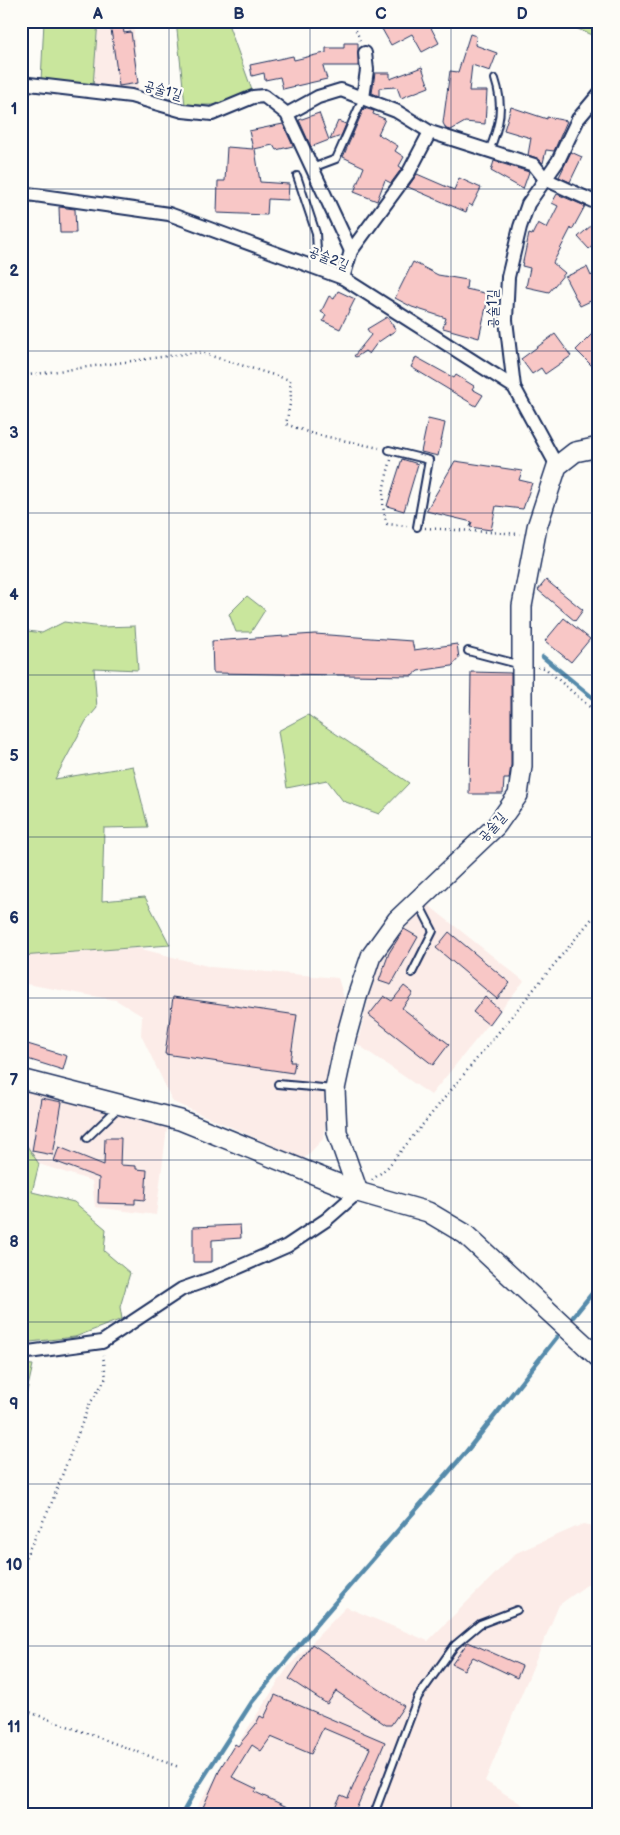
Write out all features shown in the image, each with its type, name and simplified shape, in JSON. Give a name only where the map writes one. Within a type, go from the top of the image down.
[{"type":"street","points":[[363,98],[367,70],[365,52]]},
{"type":"street","name":"공술1길","points":[[21,82],[131,96],[183,111],[212,114],[253,97],[264,96],[287,114],[351,250]]},
{"type":"street","points":[[287,114],[318,97],[341,90],[396,111],[430,132],[534,165],[545,179],[599,204]]},
{"type":"street","name":"공술1길","points":[[514,387],[506,320],[508,277],[520,227],[528,204],[558,161],[578,119],[599,94]]},
{"type":"street","points":[[343,278],[351,250],[409,172],[430,132]]},
{"type":"street","name":"공술2길","points":[[21,193],[169,214],[343,278],[514,387],[557,466]]},
{"type":"street","points":[[557,466],[576,452],[599,447]]},
{"type":"street","name":"공술길","points":[[358,1192],[337,1132],[335,1089],[346,1037],[371,956],[397,920],[496,826],[518,795],[522,766],[522,606],[536,535],[557,466]]},
{"type":"street","points":[[21,1079],[180,1120],[358,1192],[428,1212],[465,1234],[599,1358]]},
{"type":"street","points":[[21,1353],[102,1342],[182,1288],[216,1277],[287,1246],[326,1220],[358,1192]]},
{"type":"lane","points":[[489,151],[498,131],[500,112],[499,90],[495,79]]},
{"type":"lane","points":[[312,168],[336,159],[363,98]]},
{"type":"lane","points":[[297,176],[316,233],[318,269]]},
{"type":"lane","points":[[389,450],[429,460],[417,527]]},
{"type":"lane","points":[[468,651],[522,666]]},
{"type":"lane","points":[[412,973],[433,931],[417,901]]},
{"type":"lane","points":[[278,1084],[335,1089]]},
{"type":"lane","points":[[87,1138],[122,1104]]},
{"type":"lane","points":[[374,1814],[418,1697],[455,1645],[480,1624],[517,1610]]},
{"type":"path","points":[[352,21],[365,52]]},
{"type":"path","points":[[21,376],[198,352],[290,380],[291,399],[286,424],[310,433],[389,450],[392,458],[382,492],[383,513],[387,524],[536,535]]},
{"type":"path","points":[[522,666],[544,668],[599,715]]},
{"type":"path","points":[[358,1192],[387,1168],[599,910]]},
{"type":"path","points":[[21,1566],[50,1507],[89,1404],[106,1378],[102,1342]]},
{"type":"path","points":[[21,1709],[179,1767]]},
{"type":"shaded area","points":[[98,21],[133,21],[139,93],[93,86]]},
{"type":"shaded area","points":[[427,904],[524,981],[431,1095],[357,1044],[379,958]]},
{"type":"shaded area","points":[[138,948],[211,967],[338,978],[345,1001],[323,1139],[304,1159],[173,1102],[141,1035],[142,1016],[116,1000],[26,984],[21,956]]},
{"type":"shaded area","points":[[21,1089],[167,1128],[156,1215],[95,1207],[92,1181],[39,1164],[21,1137]]},
{"type":"shaded area","points":[[583,1524],[599,1527],[599,1576],[559,1605],[485,1781],[526,1807],[523,1814],[192,1814],[288,1667],[346,1607],[428,1641],[516,1553]]},
{"type":"green space","points":[[44,21],[98,21],[93,86],[41,81]]},
{"type":"green space","points":[[176,21],[227,21],[253,93],[216,105],[185,105]]},
{"type":"green space","points":[[571,21],[599,21],[599,32],[596,37],[571,26]]},
{"type":"green space","points":[[247,596],[265,610],[251,632],[236,632],[229,614]]},
{"type":"green space","points":[[64,622],[102,627],[135,626],[138,670],[94,668],[97,708],[86,721],[55,779],[133,766],[148,827],[104,828],[102,901],[145,897],[170,945],[21,956],[21,630],[42,633]]},
{"type":"green space","points":[[308,715],[409,783],[379,814],[343,801],[327,780],[287,788],[278,731]]},
{"type":"green space","points":[[21,1137],[39,1164],[32,1192],[74,1202],[106,1229],[104,1251],[130,1273],[120,1307],[122,1319],[75,1337],[21,1343]]},
{"type":"green space","points":[[21,1364],[33,1365],[21,1417]]},
{"type":"building","points":[[396,21],[434,21],[429,24],[439,43],[422,52],[412,34],[391,45],[382,29]]},
{"type":"building","points":[[123,27],[124,33],[131,32],[138,83],[119,86],[111,29]]},
{"type":"building","points":[[470,34],[476,36],[475,45],[497,53],[490,71],[472,65],[469,91],[487,91],[485,124],[465,122],[451,130],[446,129],[443,123],[450,71],[458,72]]},
{"type":"building","points":[[344,43],[358,43],[358,66],[323,66],[327,79],[283,89],[280,77],[265,80],[264,73],[252,76],[250,65],[293,56],[294,60],[326,53],[326,48],[344,48]]},
{"type":"building","points":[[422,67],[429,87],[401,98],[397,87],[379,88],[379,96],[372,93],[375,73],[390,73],[390,79]]},
{"type":"building","points":[[511,107],[547,119],[547,117],[567,121],[554,151],[546,150],[543,163],[537,158],[528,155],[531,138],[504,130]]},
{"type":"building","points":[[364,108],[374,111],[373,114],[385,119],[378,134],[398,146],[395,151],[404,157],[399,166],[402,168],[391,183],[385,180],[377,201],[354,192],[364,167],[343,157]]},
{"type":"building","points":[[319,113],[329,140],[311,147],[299,120]]},
{"type":"building","points":[[338,121],[346,124],[341,136],[330,140]]},
{"type":"building","points":[[283,124],[293,146],[276,150],[273,145],[254,149],[260,182],[289,184],[288,200],[268,199],[267,215],[217,213],[218,181],[225,181],[227,147],[253,149],[249,131]]},
{"type":"building","points":[[571,152],[582,157],[570,182],[559,177]]},
{"type":"building","points":[[494,161],[529,172],[523,189],[491,171]]},
{"type":"building","points":[[417,174],[454,190],[459,178],[481,188],[472,206],[469,204],[466,212],[408,187]]},
{"type":"building","points":[[557,194],[585,206],[553,263],[565,273],[549,292],[526,287],[530,268],[522,266],[529,234],[532,235],[538,223],[547,228],[558,206],[552,203]]},
{"type":"building","points":[[59,207],[75,209],[76,233],[60,233]]},
{"type":"building","points":[[599,219],[599,240],[589,249],[578,237]]},
{"type":"building","points":[[413,262],[438,275],[467,280],[466,289],[489,294],[479,338],[443,328],[446,318],[412,307],[395,298]]},
{"type":"building","points":[[587,267],[591,276],[599,269],[599,297],[580,306],[565,277]]},
{"type":"building","points":[[338,291],[355,299],[340,329],[323,321],[326,315],[321,312],[329,296],[334,299]]},
{"type":"building","points":[[387,317],[396,330],[377,343],[369,354],[365,351],[356,357],[354,356],[371,335],[367,329]]},
{"type":"building","points":[[599,327],[599,373],[576,350]]},
{"type":"building","points":[[555,334],[571,356],[545,374],[541,368],[532,374],[521,359]]},
{"type":"building","points":[[416,357],[454,378],[456,375],[474,386],[472,389],[483,395],[476,406],[411,367]]},
{"type":"building","points":[[428,419],[445,423],[438,456],[421,452]]},
{"type":"building","points":[[402,459],[418,464],[404,511],[387,506]]},
{"type":"building","points":[[455,461],[522,471],[519,480],[532,483],[523,509],[496,506],[491,530],[470,527],[472,522],[426,511]]},
{"type":"building","points":[[546,580],[583,610],[575,621],[538,590]]},
{"type":"building","points":[[564,618],[590,639],[571,662],[545,641]]},
{"type":"building","points":[[315,634],[412,641],[414,650],[457,644],[459,658],[452,666],[418,671],[412,676],[213,673],[212,641]]},
{"type":"building","points":[[471,672],[511,673],[511,765],[509,779],[504,779],[503,794],[469,794]]},
{"type":"building","points":[[404,929],[418,937],[391,985],[379,981],[389,953]]},
{"type":"building","points":[[449,932],[510,983],[497,999],[436,948]]},
{"type":"building","points":[[404,986],[413,993],[402,1008],[449,1044],[433,1065],[369,1015],[384,996],[392,1001]]},
{"type":"building","points":[[173,997],[297,1015],[290,1062],[295,1062],[293,1073],[165,1054]]},
{"type":"building","points":[[485,997],[500,1010],[489,1025],[473,1012]]},
{"type":"building","points":[[21,1042],[67,1056],[63,1070],[21,1057]]},
{"type":"building","points":[[41,1098],[62,1102],[53,1155],[32,1151]]},
{"type":"building","points":[[105,1138],[121,1138],[120,1165],[136,1166],[136,1169],[147,1170],[145,1200],[135,1199],[135,1204],[98,1203],[99,1178],[54,1161],[59,1147],[104,1165]]},
{"type":"building","points":[[240,1225],[241,1238],[212,1240],[212,1262],[193,1262],[193,1227]]},
{"type":"building","points":[[468,1642],[522,1666],[517,1678],[473,1657],[464,1670],[452,1664]]},
{"type":"building","points":[[312,1644],[404,1706],[391,1725],[386,1725],[336,1691],[327,1704],[289,1679]]},
{"type":"building","points":[[275,1695],[385,1742],[354,1814],[344,1814],[334,1809],[341,1795],[348,1798],[370,1748],[323,1728],[311,1754],[271,1737],[261,1751],[252,1745],[232,1777],[257,1789],[255,1792],[302,1814],[200,1814],[221,1767],[235,1744],[238,1746],[256,1724],[260,1716],[264,1718]]},
{"type":"waterway","points":[[543,657],[599,703]]},
{"type":"waterway","points":[[573,1317],[599,1285]]},
{"type":"waterway","points":[[182,1814],[252,1702],[314,1627],[466,1452],[557,1337]]}]
